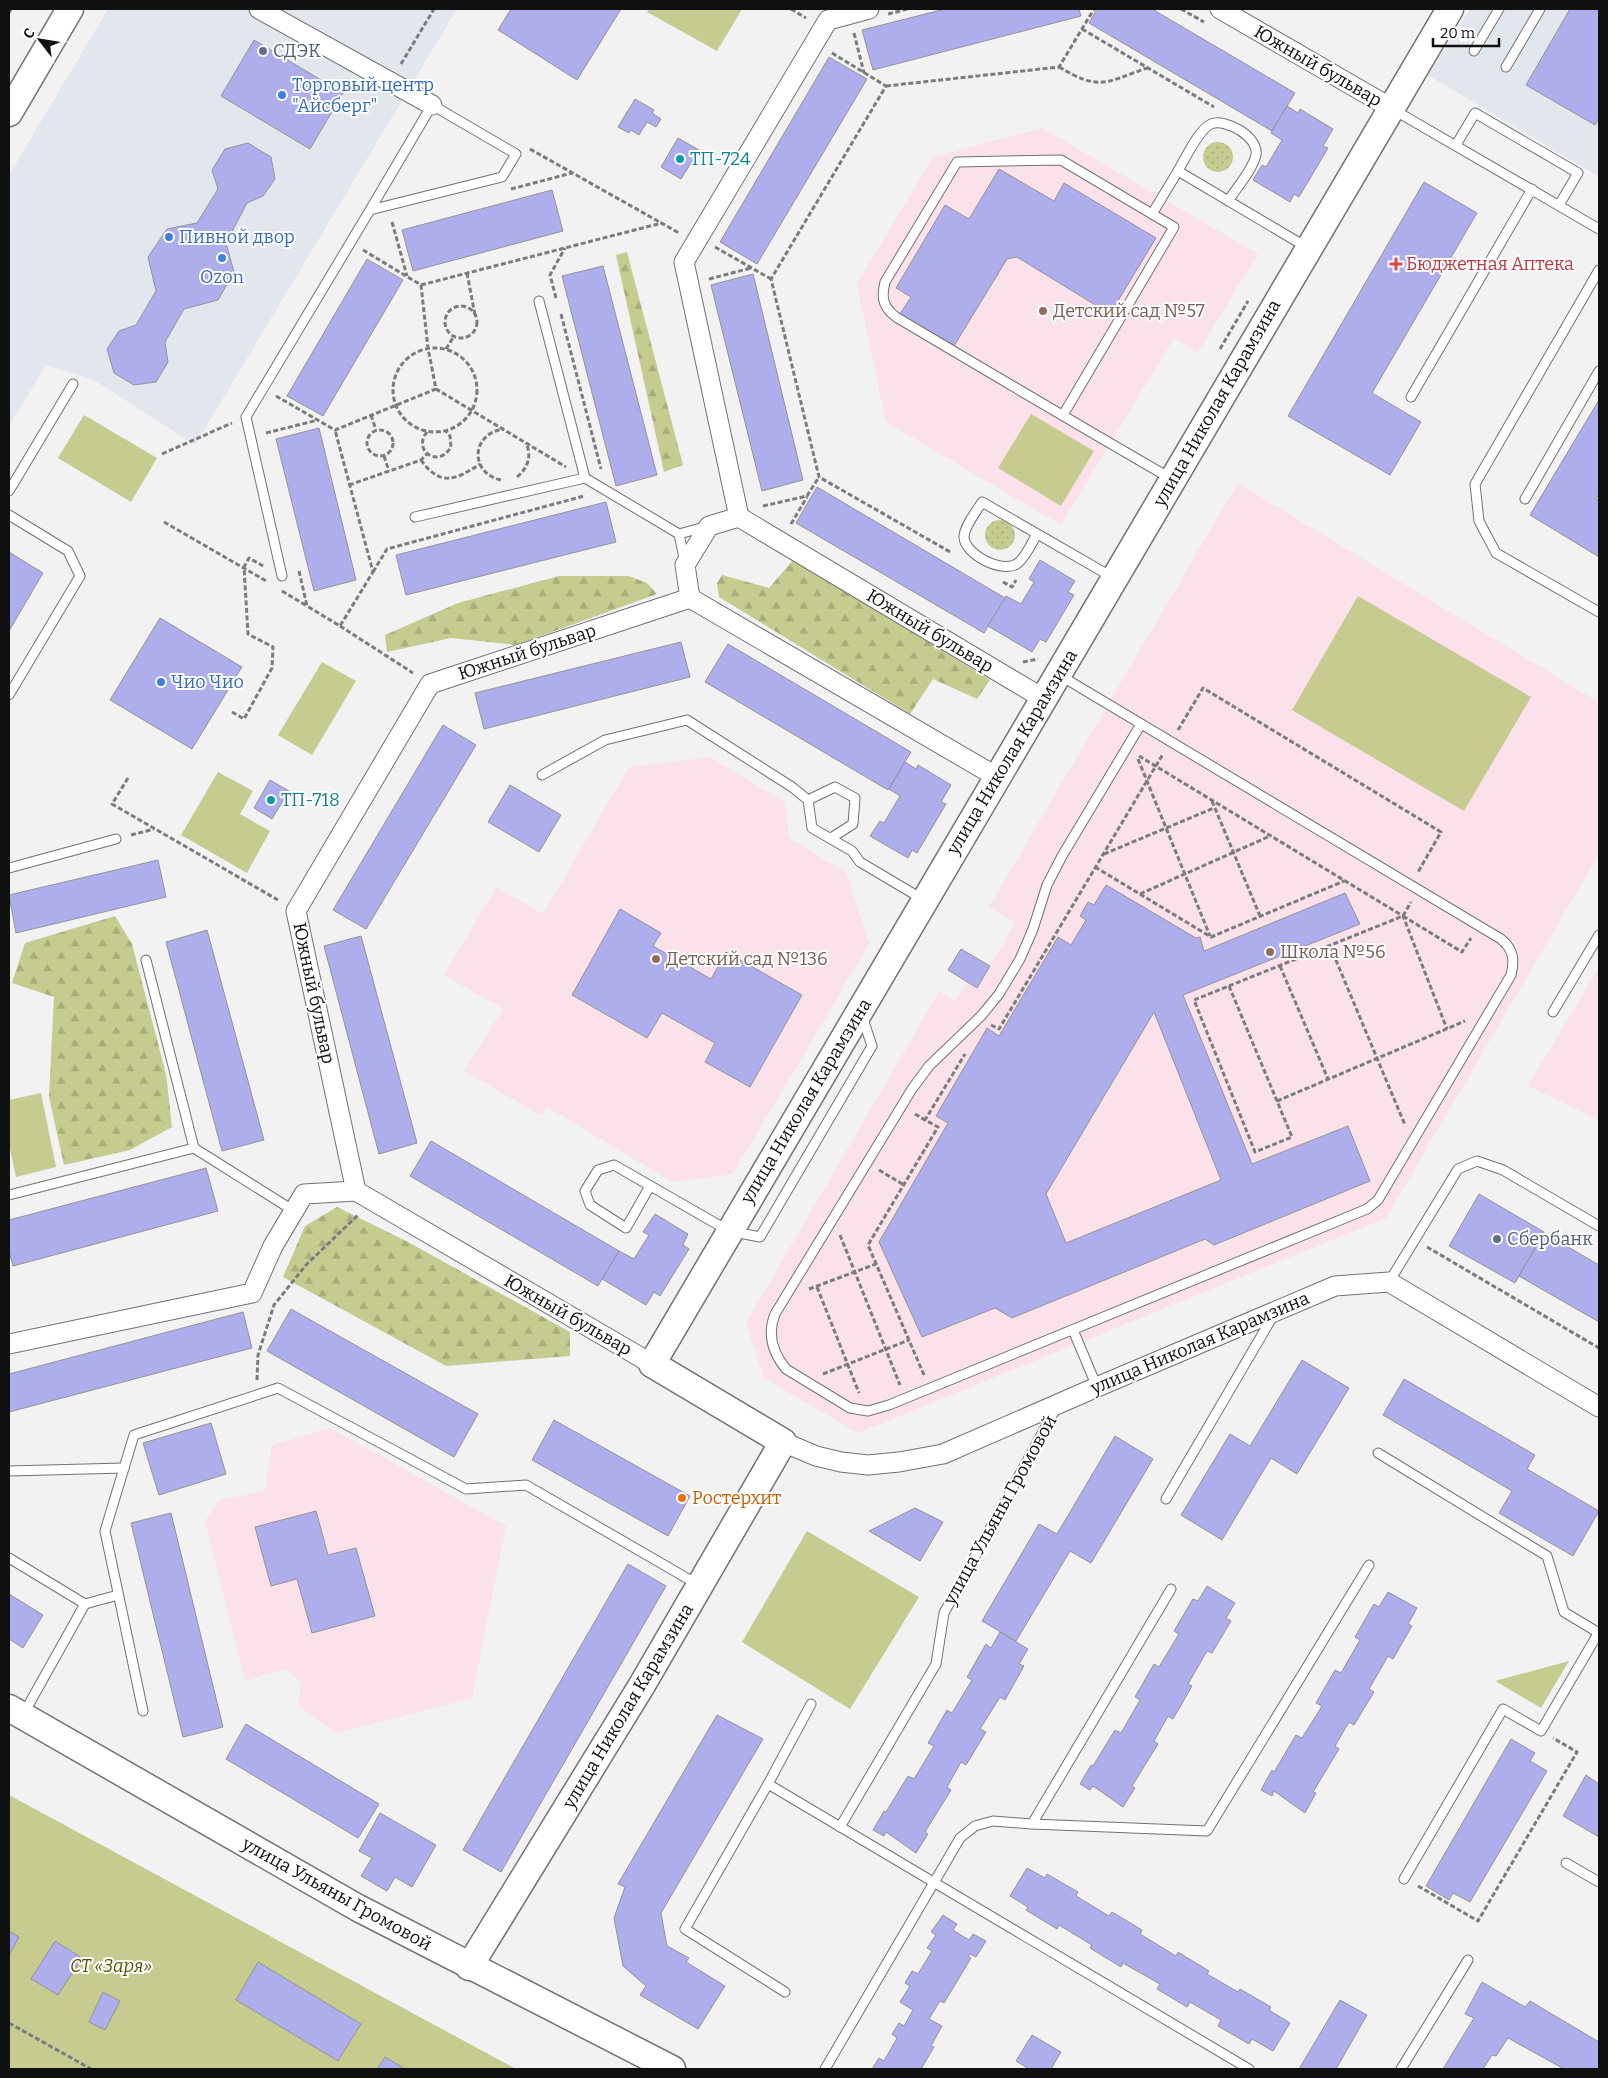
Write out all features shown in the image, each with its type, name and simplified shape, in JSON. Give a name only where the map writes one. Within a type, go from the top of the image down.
[{"type":"street","points":[[9,113],[70,9]]},
{"type":"street","points":[[259,9],[432,105]]},
{"type":"street","points":[[869,9],[828,20],[684,262],[739,517],[709,526],[685,564],[690,598],[997,777]]},
{"type":"street","name":"Южный бульвар","points":[[1220,9],[1391,108]]},
{"type":"street","name":"улица Николая Карамзина","points":[[1389,1282],[1335,1286],[1097,1386],[943,1454],[899,1462],[868,1465],[841,1462],[816,1456],[783,1442],[652,1364],[1044,699],[1050,666],[1114,579],[1450,9]]},
{"type":"street","name":"Южный бульвар","points":[[739,517],[1044,699]]},
{"type":"street","name":"Южный бульвар","points":[[652,1364],[356,1191],[296,911],[430,684],[690,598]]},
{"type":"street","points":[[9,1344],[252,1293],[273,1246],[304,1194],[356,1191]]},
{"type":"street","points":[[1389,1282],[1599,1407]]},
{"type":"street","name":"улица Николая Карамзина","points":[[470,1967],[642,1684],[783,1442]]},
{"type":"street","name":"улица Ульяны Громовой","points":[[16,1711],[358,1908],[672,2069]]},
{"type":"lane","points":[[1474,51],[1498,9]]},
{"type":"lane","points":[[1506,67],[1540,9]]},
{"type":"lane","points":[[282,576],[246,417],[432,105],[516,154],[502,177],[370,210]]},
{"type":"lane","points":[[1391,108],[1599,229]]},
{"type":"lane","points":[[1456,145],[1475,113],[1518,138],[1578,173],[1559,205]]},
{"type":"lane","points":[[1152,214],[1201,132],[1210,124],[1220,123],[1229,125],[1248,137],[1254,144],[1256,153],[1252,163],[1228,201]]},
{"type":"lane","points":[[1063,415],[1174,228],[1061,160],[957,162],[885,282],[882,293],[883,303],[888,311],[1172,480]]},
{"type":"lane","points":[[1178,171],[1308,248]]},
{"type":"lane","points":[[1411,397],[1532,189]]},
{"type":"lane","points":[[1599,270],[1475,484],[1479,521],[1496,552],[1599,612]]},
{"type":"lane","points":[[538,301],[589,480]]},
{"type":"lane","points":[[1525,499],[1599,371]]},
{"type":"lane","points":[[9,491],[73,384]]},
{"type":"lane","points":[[415,516],[589,480],[679,534],[709,526]]},
{"type":"lane","points":[[1037,534],[1018,563],[1010,567],[1000,567],[974,554],[967,547],[964,538],[965,531],[982,502],[1037,534],[1114,579]]},
{"type":"lane","points":[[9,516],[68,551],[80,576],[9,695]]},
{"type":"lane","points":[[679,534],[685,564]]},
{"type":"lane","points":[[1050,666],[1141,724],[1507,944],[1514,959],[1513,967],[1508,981],[1378,1200],[1367,1210],[889,1405],[868,1410],[850,1408],[786,1369],[776,1352],[771,1331],[775,1314],[912,1089],[929,1066],[981,1016],[999,994],[1020,959],[1033,929],[1047,885],[1062,856],[1141,724]]},
{"type":"lane","points":[[542,775],[605,740],[687,720],[792,787],[808,800],[812,828],[852,851],[860,862],[924,900]]},
{"type":"lane","points":[[808,800],[835,787],[855,798],[853,824],[831,838]]},
{"type":"lane","points":[[9,868],[116,838]]},
{"type":"lane","points":[[1553,1012],[1599,935]]},
{"type":"lane","points":[[146,960],[194,1148],[294,1211]]},
{"type":"lane","points":[[9,1194],[194,1148]]},
{"type":"lane","points":[[1389,1282],[1458,1169],[1477,1161],[1503,1170],[1599,1226]]},
{"type":"lane","points":[[650,1186],[626,1228],[590,1206],[585,1191],[598,1170],[614,1165],[729,1231]]},
{"type":"lane","points":[[1166,1499],[1275,1311]]},
{"type":"lane","points":[[1073,1330],[1097,1386]]},
{"type":"lane","points":[[143,1711],[104,1531],[134,1435],[278,1388],[466,1489],[526,1485],[700,1586]]},
{"type":"lane","name":"улица Ульяны Громовой","points":[[840,1827],[936,1664],[944,1613],[1057,1405]]},
{"type":"lane","points":[[1378,1453],[1547,1556],[1564,1612],[1599,1632],[1541,1731],[1503,1709],[1404,1878]]},
{"type":"lane","points":[[9,1471],[124,1468]]},
{"type":"lane","points":[[9,1558],[85,1604]]},
{"type":"lane","points":[[825,2069],[960,1838],[975,1826],[993,1821],[1206,1831],[1369,1564]]},
{"type":"lane","points":[[1032,1824],[1171,1589]]},
{"type":"lane","points":[[16,1711],[85,1604],[118,1595]]},
{"type":"lane","points":[[784,1992],[685,1929],[768,1784],[811,1704]]},
{"type":"lane","points":[[768,1784],[1249,2069]]},
{"type":"lane","points":[[1566,1863],[1599,1882]]},
{"type":"lane","points":[[1401,2069],[1468,1960]]},
{"type":"path","points":[[9,13],[11,9]]},
{"type":"path","points":[[396,72],[434,9]]},
{"type":"path","points":[[1090,9],[1091,13]]},
{"type":"path","points":[[1059,67],[1094,9]]},
{"type":"path","points":[[1181,9],[1207,24]]},
{"type":"path","points":[[825,50],[886,86],[1059,67],[1083,80],[1097,84],[1147,68]]},
{"type":"path","points":[[787,530],[819,477],[771,279],[886,86]]},
{"type":"path","points":[[392,222],[407,277]]},
{"type":"path","points":[[361,249],[421,285],[662,224]]},
{"type":"path","points":[[709,243],[771,279]]},
{"type":"path","points":[[558,304],[550,275],[564,248]]},
{"type":"path","points":[[707,279],[752,268]]},
{"type":"path","points":[[467,273],[476,318],[477,324],[471,335],[465,338],[454,336],[446,327],[445,321],[451,310],[462,306],[473,312],[476,318]]},
{"type":"path","points":[[421,285],[428,348],[436,389],[589,480]]},
{"type":"path","points":[[1219,352],[1240,312],[1251,298]]},
{"type":"path","points":[[340,626],[387,549],[584,496],[589,480],[602,468],[560,313]]},
{"type":"path","points":[[446,350],[454,336]]},
{"type":"path","points":[[438,348],[446,350],[454,352],[468,362],[476,377],[477,394],[472,410],[461,423],[446,431],[427,432],[413,427],[401,416],[395,406],[392,385],[397,369],[408,357],[422,349],[438,348]]},
{"type":"path","points":[[335,430],[436,389]]},
{"type":"path","points":[[318,420],[265,434],[261,418],[274,395],[318,420],[335,430],[372,572]]},
{"type":"path","points":[[371,415],[376,430]]},
{"type":"path","points":[[162,454],[246,417],[261,418]]},
{"type":"path","points":[[504,429],[495,430],[486,436],[480,444],[478,454],[480,464],[484,472],[492,478],[510,480],[524,470],[529,460],[529,449],[525,442]]},
{"type":"path","points":[[376,430],[387,432],[393,440],[391,451],[384,456],[372,454],[366,445],[369,435],[376,430]]},
{"type":"path","points":[[427,432],[422,444],[428,454],[438,457],[448,452],[451,441],[446,431]]},
{"type":"path","points":[[349,485],[420,460],[428,454]]},
{"type":"path","points":[[384,456],[389,472]]},
{"type":"path","points":[[420,460],[429,471],[446,478],[461,476],[480,464]]},
{"type":"path","points":[[819,477],[953,554]]},
{"type":"path","points":[[760,507],[807,496]]},
{"type":"path","points":[[164,522],[340,626],[430,684]]},
{"type":"path","points":[[232,712],[244,719],[272,668],[273,647],[248,634],[244,568],[248,558],[282,576]]},
{"type":"path","points":[[298,568],[307,606]]},
{"type":"path","points":[[995,578],[1012,587],[1021,572]]},
{"type":"path","points":[[1015,664],[1050,666]]},
{"type":"path","points":[[990,1024],[999,1029],[1203,688],[1441,832],[1416,874],[1413,900],[1402,916],[1194,1000],[1255,1152],[1292,1137],[1229,986]]},
{"type":"path","points":[[1211,937],[1148,780],[1136,755],[1462,952],[1472,935],[1480,940]]},
{"type":"path","points":[[128,778],[112,804],[296,911]]},
{"type":"path","points":[[1211,800],[1260,916]]},
{"type":"path","points":[[1103,855],[1214,808]]},
{"type":"path","points":[[116,838],[154,828]]},
{"type":"path","points":[[1140,894],[1270,836]]},
{"type":"path","points":[[1095,867],[1211,937]]},
{"type":"path","points":[[1211,937],[1344,881]]},
{"type":"path","points":[[1402,916],[1447,1028]]},
{"type":"path","points":[[1330,946],[1407,1129],[1412,1120]]},
{"type":"path","points":[[1280,966],[1328,1079]]},
{"type":"path","points":[[1278,1101],[1473,1018],[1468,1026]]},
{"type":"path","points":[[925,1120],[966,1053]]},
{"type":"path","points":[[916,1106],[912,1112],[938,1127],[868,1245],[925,1378]]},
{"type":"path","points":[[872,1177],[877,1169],[904,1184]]},
{"type":"path","points":[[257,1395],[258,1354],[274,1304],[306,1265],[373,1200]]},
{"type":"path","points":[[834,1239],[839,1232],[901,1388]]},
{"type":"path","points":[[1415,1240],[1599,1348]]},
{"type":"path","points":[[807,1284],[802,1292],[876,1264]]},
{"type":"path","points":[[817,1287],[861,1399],[854,1397]]},
{"type":"path","points":[[825,1380],[818,1376],[909,1340]]},
{"type":"path","points":[[893,1391],[909,1384]]},
{"type":"path","points":[[1404,1878],[1478,1921],[1577,1752],[1541,1731]]},
{"type":"path","points":[[9,2023],[92,2069]]},
{"type":"shaded area","points":[[108,9],[457,9],[195,445],[94,380],[46,365],[9,426],[9,175]]},
{"type":"shaded area","points":[[1470,9],[1599,9],[1599,177],[1428,75]]},
{"type":"shaded area","name":"Детский сад №57","points":[[1042,128],[1258,254],[1198,352],[1174,338],[1061,525],[886,422],[857,284],[933,157]]},
{"type":"shaded area","name":"Школа №56","points":[[1238,483],[1598,702],[1599,854],[1386,1218],[858,1433],[764,1378],[746,1323],[939,992],[955,1001],[967,982],[977,988],[1015,923],[989,907]]},
{"type":"shaded area","name":"Детский сад №136","points":[[710,757],[785,802],[789,838],[846,872],[869,944],[733,1174],[672,1182],[547,1107],[542,1116],[464,1071],[503,1009],[444,975],[496,887],[543,914],[629,767]]},
{"type":"shaded area","points":[[1599,968],[1599,1120],[1528,1086]]},
{"type":"shaded area","points":[[330,1428],[506,1526],[472,1698],[337,1733],[298,1706],[301,1683],[286,1669],[245,1681],[205,1521],[219,1500],[265,1491],[272,1445]]},
{"type":"green space","points":[[649,9],[742,9],[717,51],[647,12]]},
{"type":"green space","points":[[1218,142],[1229,146],[1233,157],[1229,168],[1218,172],[1207,168],[1203,157],[1207,146]]},
{"type":"green space","points":[[627,252],[683,465],[664,472],[616,255]]},
{"type":"green space","points":[[1031,414],[1094,451],[1061,506],[998,468]]},
{"type":"green space","points":[[84,415],[157,458],[131,502],[58,458]]},
{"type":"green space","points":[[1000,520],[1011,524],[1015,535],[1011,546],[1000,550],[989,546],[985,535],[989,524]]},
{"type":"green space","points":[[794,559],[990,680],[977,699],[933,679],[910,714],[719,597],[717,583],[722,575],[769,588]]},
{"type":"green space","points":[[559,576],[629,576],[647,583],[657,594],[516,645],[451,638],[387,652],[385,635],[458,603]]},
{"type":"green space","points":[[1358,596],[1531,697],[1464,811],[1292,710]]},
{"type":"green space","points":[[322,662],[356,681],[312,755],[278,735]]},
{"type":"green space","points":[[218,772],[253,791],[240,814],[270,831],[247,873],[181,835]]},
{"type":"green space","points":[[115,916],[132,944],[166,1074],[172,1127],[130,1150],[64,1165],[49,1097],[54,997],[12,983],[25,943]]},
{"type":"green space","points":[[41,1093],[56,1167],[16,1177],[9,1144],[9,1100]]},
{"type":"green space","points":[[337,1207],[408,1242],[570,1332],[570,1356],[446,1366],[283,1277],[305,1226]]},
{"type":"green space","points":[[807,1531],[919,1597],[850,1709],[742,1642]]},
{"type":"green space","points":[[1569,1661],[1541,1708],[1495,1681]]},
{"type":"green space","name":"СТ «Заря»","points":[[9,1795],[516,2069],[9,2069]]},
{"type":"building","points":[[511,9],[621,9],[577,80],[498,30]]},
{"type":"building","points":[[945,9],[1079,9],[1081,16],[873,70],[862,30]]},
{"type":"building","points":[[1097,9],[1152,9],[1295,93],[1272,131],[1089,23]]},
{"type":"building","points":[[1570,9],[1599,9],[1599,118],[1595,125],[1526,85]]},
{"type":"building","name":"Торговый центр \"Айсберг\"","points":[[254,40],[343,93],[310,149],[221,96]]},
{"type":"building","points":[[829,57],[867,79],[757,264],[720,242]]},
{"type":"building","points":[[635,99],[654,110],[652,113],[661,119],[656,127],[647,122],[639,135],[631,130],[629,133],[618,127]]},
{"type":"building","points":[[1287,106],[1298,113],[1300,109],[1333,129],[1323,146],[1328,148],[1299,197],[1294,194],[1290,202],[1253,180],[1262,165],[1266,167],[1282,140],[1271,133]]},
{"type":"building","name":"ТП-724","points":[[678,138],[699,150],[681,179],[661,167]]},
{"type":"building","points":[[248,143],[271,157],[275,179],[263,196],[247,203],[226,243],[234,272],[218,300],[184,309],[165,342],[168,362],[156,382],[134,385],[114,373],[107,349],[119,331],[136,325],[156,291],[148,257],[167,229],[197,223],[218,189],[212,170],[225,149]]},
{"type":"building","points":[[999,169],[1054,201],[1064,183],[1156,238],[1110,314],[1017,257],[1007,259],[954,346],[900,314],[911,297],[896,288],[945,205],[969,219]]},
{"type":"building","points":[[1424,182],[1477,213],[1372,393],[1421,422],[1390,475],[1288,416]]},
{"type":"building","points":[[552,190],[563,231],[413,271],[402,230]]},
{"type":"building","points":[[367,259],[403,280],[323,416],[287,396]]},
{"type":"building","points":[[603,266],[657,475],[616,486],[562,276]]},
{"type":"building","points":[[753,274],[803,480],[762,491],[711,285]]},
{"type":"building","points":[[1599,400],[1599,494],[1596,499],[1599,500],[1599,557],[1530,515]]},
{"type":"building","points":[[319,428],[356,580],[314,591],[276,439]]},
{"type":"building","points":[[817,487],[1005,598],[984,633],[796,523]]},
{"type":"building","points":[[606,502],[616,542],[406,595],[396,555]]},
{"type":"building","points":[[9,552],[43,573],[9,631]]},
{"type":"building","points":[[1040,560],[1075,581],[1068,592],[1074,595],[1046,642],[1040,639],[1032,652],[988,626],[1006,596],[1021,604],[1034,582],[1029,579]]},
{"type":"building","points":[[160,618],[242,667],[192,749],[110,700]]},
{"type":"building","points":[[681,642],[690,677],[484,729],[475,693]]},
{"type":"building","points":[[728,644],[911,752],[888,790],[705,682]]},
{"type":"building","points":[[443,725],[476,745],[366,929],[333,910]]},
{"type":"building","points":[[905,762],[916,769],[918,765],[951,785],[941,802],[946,804],[917,853],[912,850],[908,858],[870,836],[880,821],[884,823],[900,796],[889,789]]},
{"type":"building","name":"ТП-718","points":[[270,780],[289,791],[272,819],[254,808]]},
{"type":"building","points":[[510,785],[561,815],[539,852],[488,822]]},
{"type":"building","points":[[158,860],[166,897],[16,933],[9,895]]},
{"type":"building","points":[[1106,885],[1196,938],[1200,937],[1204,951],[1345,893],[1360,924],[1183,995],[1252,1164],[1348,1126],[1370,1181],[1214,1245],[1205,1239],[1012,1318],[995,1308],[922,1337],[879,1242],[948,1123],[936,1116],[987,1028],[999,1036],[1058,937],[1071,945],[1086,920],[1080,916],[1088,902],[1094,905]],"holes":[[[1154,1012],[1221,1180],[1066,1243],[1046,1194]]]},
{"type":"building","points":[[620,909],[661,933],[653,946],[711,979],[726,952],[802,995],[750,1087],[705,1062],[715,1043],[662,1013],[647,1038],[572,995]]},
{"type":"building","points":[[207,930],[264,1140],[222,1151],[166,942]]},
{"type":"building","points":[[361,936],[417,1143],[379,1154],[324,946]]},
{"type":"building","points":[[961,949],[990,966],[977,988],[948,970]]},
{"type":"building","points":[[431,1141],[619,1251],[598,1286],[410,1176]]},
{"type":"building","points":[[206,1168],[218,1211],[13,1266],[9,1251],[9,1220]]},
{"type":"building","name":"Сбербанк","points":[[1479,1194],[1544,1232],[1515,1283],[1449,1246]]},
{"type":"building","points":[[655,1214],[688,1234],[683,1245],[689,1249],[660,1296],[654,1292],[646,1305],[602,1279],[619,1251],[634,1259],[649,1235],[643,1232]]},
{"type":"building","points":[[1544,1233],[1599,1265],[1599,1322],[1519,1276]]},
{"type":"building","points":[[291,1309],[478,1414],[454,1457],[267,1351]]},
{"type":"building","points":[[243,1312],[252,1348],[9,1412],[9,1374]]},
{"type":"building","points":[[1302,1360],[1349,1388],[1297,1474],[1271,1458],[1222,1540],[1181,1515],[1230,1434],[1250,1446]]},
{"type":"building","points":[[1404,1379],[1535,1455],[1527,1469],[1599,1511],[1573,1556],[1499,1513],[1512,1491],[1383,1415]]},
{"type":"building","points":[[554,1420],[690,1496],[668,1536],[532,1460]]},
{"type":"building","points":[[211,1423],[226,1474],[159,1495],[143,1443]]},
{"type":"building","points":[[1115,1436],[1153,1459],[1091,1563],[1070,1551],[1016,1641],[982,1621],[1039,1524],[1057,1534]]},
{"type":"building","points":[[915,1508],[943,1522],[920,1561],[869,1531]]},
{"type":"building","points":[[316,1511],[328,1555],[356,1548],[375,1616],[312,1633],[297,1579],[271,1586],[255,1527]]},
{"type":"building","points":[[171,1513],[223,1727],[183,1737],[131,1523]]},
{"type":"building","points":[[628,1564],[666,1586],[501,1872],[463,1850]]},
{"type":"building","points":[[1207,1586],[1235,1603],[1226,1618],[1231,1621],[1212,1653],[1207,1651],[1188,1684],[1192,1686],[1173,1719],[1168,1716],[1154,1741],[1158,1744],[1132,1786],[1135,1788],[1123,1807],[1093,1786],[1090,1790],[1080,1784],[1115,1730],[1121,1733],[1140,1700],[1135,1697],[1154,1664],[1159,1667],[1179,1634],[1174,1631],[1193,1599],[1198,1601]]},
{"type":"building","points":[[1388,1592],[1417,1608],[1408,1624],[1412,1626],[1393,1659],[1388,1656],[1369,1689],[1374,1692],[1354,1725],[1349,1722],[1335,1746],[1339,1749],[1313,1792],[1316,1793],[1305,1813],[1274,1791],[1272,1796],[1261,1790],[1296,1735],[1302,1738],[1322,1706],[1316,1703],[1335,1670],[1341,1673],[1360,1640],[1355,1637],[1374,1604],[1379,1607]]},
{"type":"building","points":[[9,1594],[43,1615],[23,1648],[9,1639]]},
{"type":"building","points":[[1000,1632],[1028,1649],[1019,1664],[1024,1666],[1005,1700],[1000,1697],[980,1729],[986,1732],[966,1765],[961,1762],[947,1787],[951,1790],[925,1832],[928,1834],[916,1853],[886,1832],[884,1836],[873,1830],[908,1776],[914,1779],[934,1746],[928,1743],[947,1710],[952,1713],[972,1680],[967,1677],[986,1644],[991,1648]]},
{"type":"building","points":[[717,1715],[763,1739],[661,1913],[667,1946],[689,1958],[686,1962],[725,1986],[698,2029],[640,1995],[646,1986],[623,1966],[614,1918],[625,1887],[618,1884]]},
{"type":"building","points":[[246,1724],[379,1804],[358,1838],[226,1759]]},
{"type":"building","points":[[1511,1739],[1535,1753],[1530,1761],[1547,1771],[1470,1902],[1453,1893],[1449,1900],[1426,1886]]},
{"type":"building","points":[[1586,1775],[1599,1784],[1599,1837],[1563,1816]]},
{"type":"building","points":[[380,1813],[436,1845],[412,1887],[395,1877],[387,1891],[361,1876],[372,1858],[359,1851]]},
{"type":"building","points":[[1027,1868],[1045,1878],[1047,1874],[1078,1892],[1076,1896],[1109,1916],[1112,1912],[1142,1930],[1140,1934],[1176,1956],[1178,1952],[1209,1971],[1207,1974],[1238,1992],[1240,1989],[1271,2007],[1269,2010],[1290,2023],[1273,2051],[1252,2039],[1249,2044],[1218,2026],[1221,2020],[1190,2002],[1187,2007],[1157,1989],[1160,1984],[1123,1963],[1121,1967],[1090,1948],[1092,1945],[1059,1925],[1057,1929],[1026,1910],[1028,1907],[1010,1896]]},
{"type":"building","points":[[943,1915],[957,1924],[953,1930],[969,1940],[973,1934],[986,1941],[976,1957],[970,1954],[968,1956],[971,1958],[944,2003],[940,2001],[929,2019],[942,2026],[931,2046],[934,2047],[921,2069],[872,2069],[879,2058],[884,2061],[897,2038],[892,2034],[899,2023],[904,2026],[913,2010],[900,2002],[910,1986],[905,1983],[912,1971],[918,1974],[932,1951],[927,1948],[936,1935],[931,1932]]},
{"type":"building","points":[[9,1931],[19,1937],[9,1955]]},
{"type":"building","points":[[55,1941],[82,1958],[58,1995],[31,1979]]},
{"type":"building","points":[[258,1962],[361,2024],[338,2061],[236,2000]]},
{"type":"building","points":[[1482,1982],[1525,2007],[1530,2001],[1599,2042],[1599,2069],[1564,2069],[1508,2038],[1496,2056],[1492,2055],[1483,2069],[1443,2069],[1474,2018],[1465,2014]]},
{"type":"building","points":[[103,1992],[120,2001],[105,2030],[89,2022]]},
{"type":"building","points":[[1340,2000],[1367,2015],[1336,2069],[1299,2069]]},
{"type":"building","points":[[1032,2035],[1061,2052],[1051,2069],[1029,2069],[1016,2061]]},
{"type":"building","points":[[385,2057],[405,2069],[377,2069]]},
{"type":"place","name":"СДЭК","points":[[263,51]]},
{"type":"place","name":"Торговый центр \"Айсберг\"","points":[[282,95]]},
{"type":"place","name":"ТП-724","points":[[680,159]]},
{"type":"place","name":"Пивной двор","points":[[169,237]]},
{"type":"place","name":"Ozon","points":[[222,258]]},
{"type":"place","name":"Бюджетная Аптека","points":[[1396,264]]},
{"type":"place","name":"Детский сад №57","points":[[1043,311]]},
{"type":"place","name":"Чио Чио","points":[[161,682]]},
{"type":"place","name":"ТП-718","points":[[271,800]]},
{"type":"place","name":"Школа №56","points":[[1270,952]]},
{"type":"place","name":"Детский сад №136","points":[[656,959]]},
{"type":"place","name":"Сбербанк","points":[[1497,1239]]},
{"type":"place","name":"Ростерхит","points":[[682,1498]]}]
